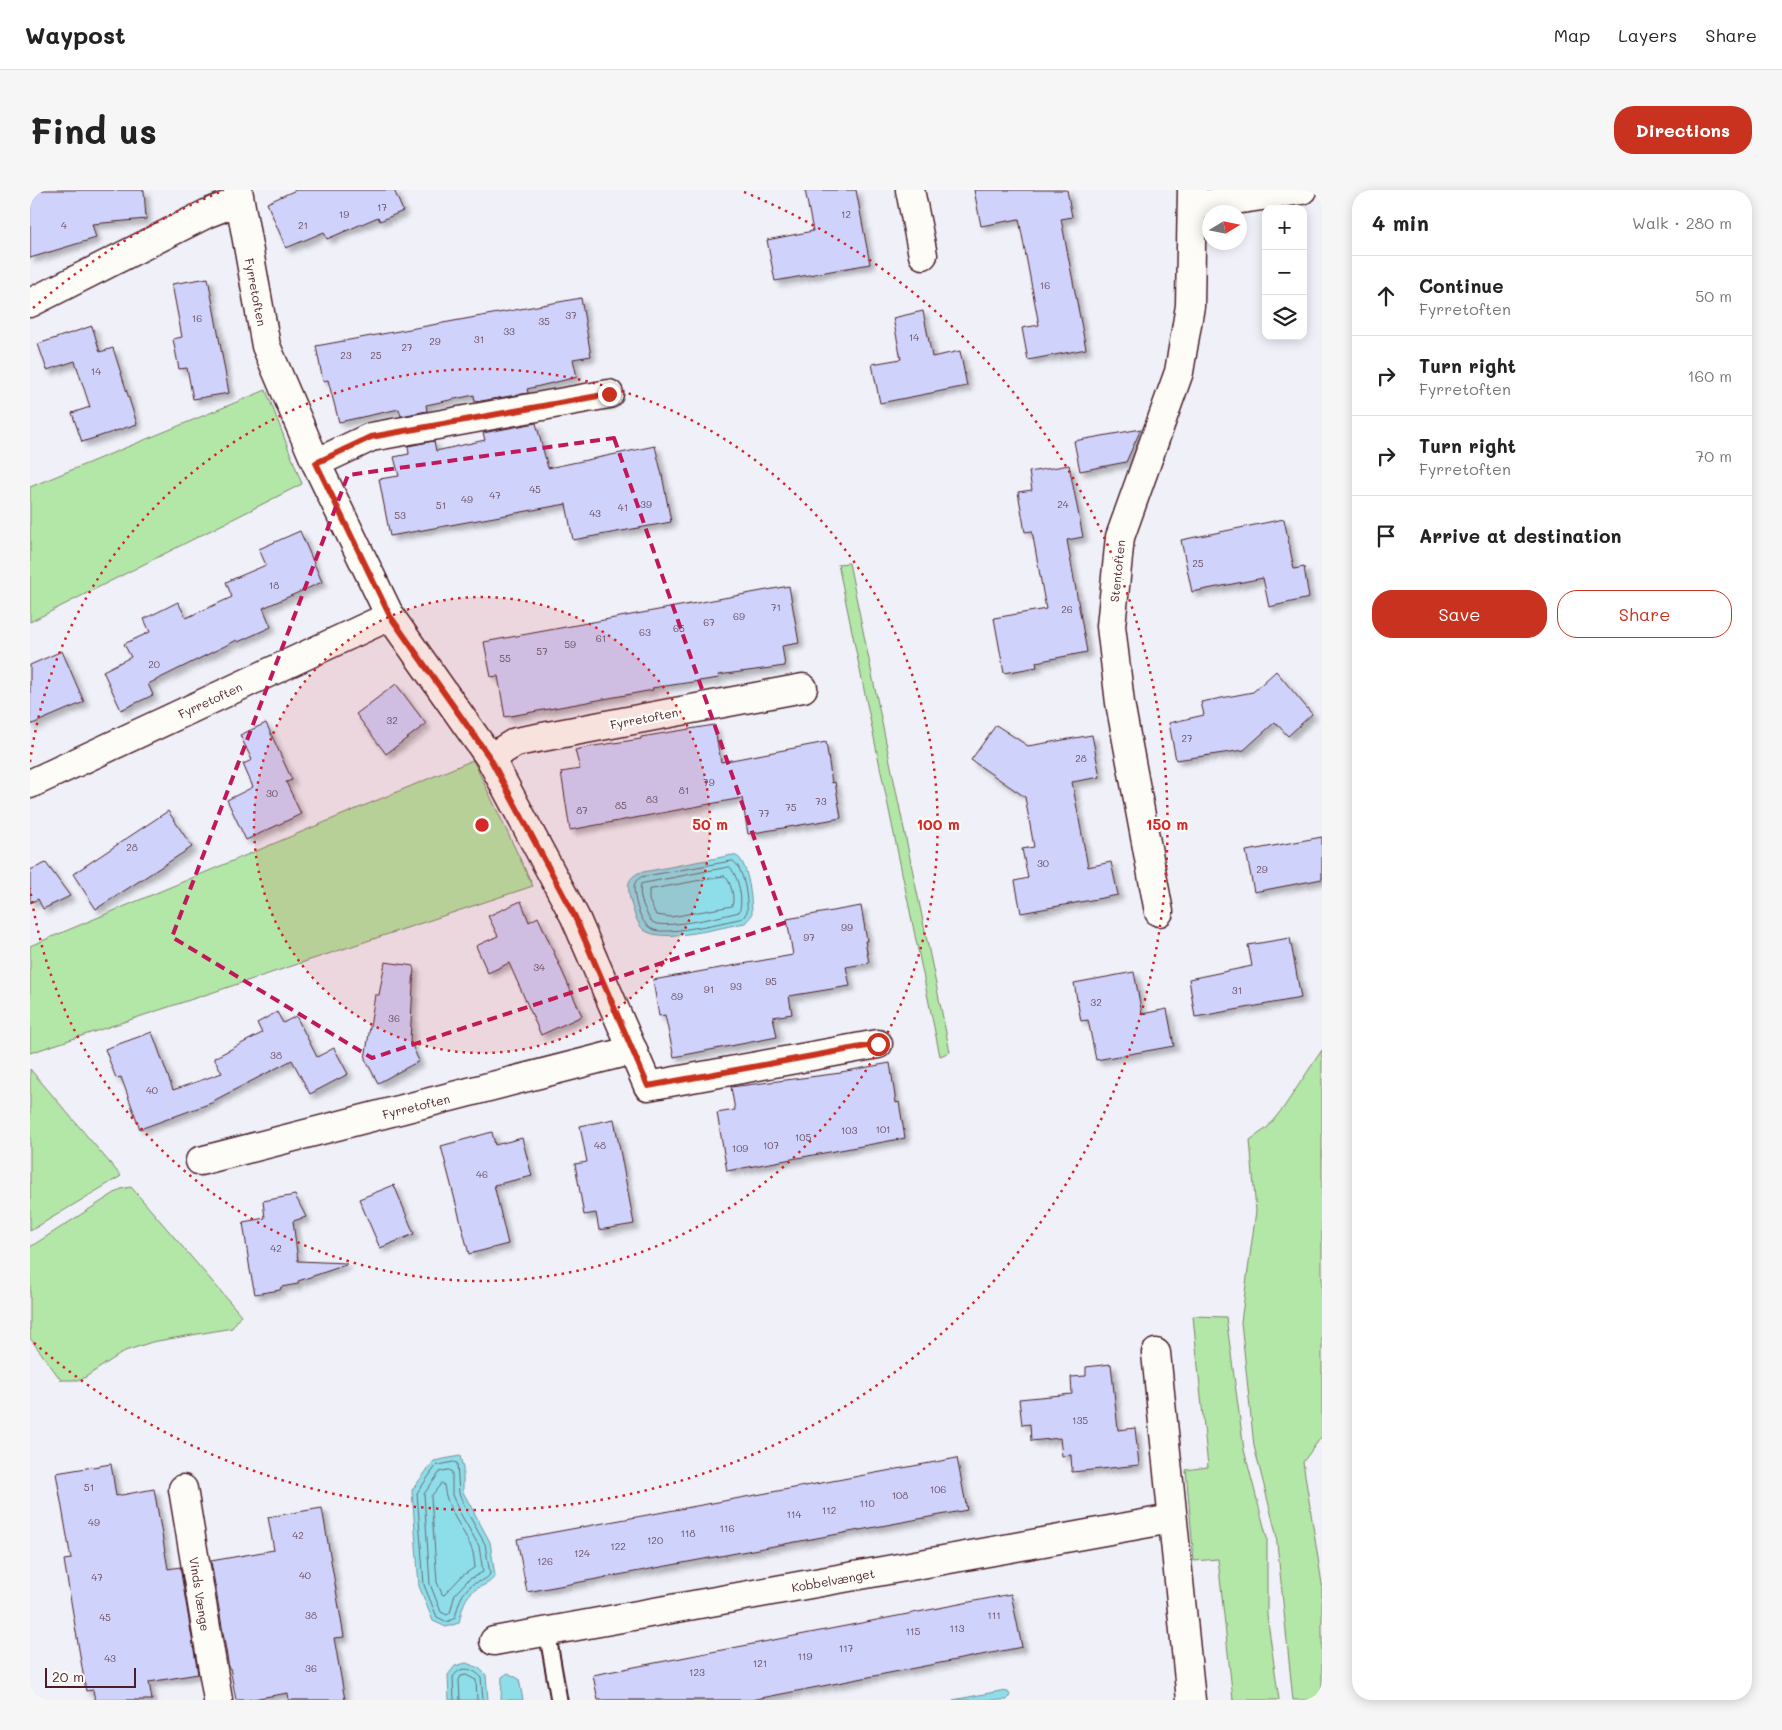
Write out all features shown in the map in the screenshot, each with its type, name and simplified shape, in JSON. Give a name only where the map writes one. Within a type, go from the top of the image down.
[{"type":"street","points":[[910,190],[923,255]]},
{"type":"street","name":"Stentoften","points":[[1160,912],[1120,703],[1110,626],[1120,537],[1179,372],[1190,306],[1193,198],[1302,190]]},
{"type":"street","name":"Fyrretoften","points":[[30,303],[238,196],[266,346],[316,463],[390,616],[490,758],[575,917],[648,1086],[878,1044]]},
{"type":"street","points":[[316,463],[371,437],[609,394]]},
{"type":"street","name":"Fyrretoften","points":[[30,784],[390,616]]},
{"type":"street","name":"Fyrretoften","points":[[490,758],[516,742],[803,688]]},
{"type":"street","name":"Fyrretoften","points":[[200,1161],[633,1050]]},
{"type":"street","points":[[1156,1352],[1171,1519],[1191,1700]]},
{"type":"street","name":"Vinds Vænge","points":[[182,1489],[218,1700]]},
{"type":"street","name":"Kobbelvænget","points":[[494,1641],[1171,1519]]},
{"type":"lane","points":[[547,1631],[559,1700]]},
{"type":"highlighted area","points":[[614,438],[784,923],[372,1058],[172,937],[348,475]]},
{"type":"green space","points":[[266,390],[302,484],[30,622],[30,487]]},
{"type":"green space","points":[[849,563],[950,1052],[940,1056],[838,564]]},
{"type":"green space","points":[[473,760],[533,886],[30,1053],[30,946]]},
{"type":"green space","points":[[1322,1050],[1322,1436],[1303,1462],[1322,1584],[1322,1700],[1293,1700],[1276,1533],[1254,1446],[1241,1322],[1256,1211],[1250,1140],[1267,1128],[1284,1107]]},
{"type":"green space","points":[[30,1069],[121,1176],[30,1231]]},
{"type":"green space","points":[[131,1187],[241,1315],[232,1328],[152,1342],[125,1351],[81,1380],[61,1380],[30,1338],[30,1247],[121,1189]]},
{"type":"green space","points":[[1193,1316],[1226,1317],[1244,1450],[1267,1538],[1267,1615],[1279,1700],[1233,1700],[1218,1559],[1194,1561],[1186,1470],[1208,1467]]},
{"type":"water","points":[[733,855],[739,858],[743,864],[749,886],[752,915],[745,923],[678,935],[653,934],[641,928],[635,916],[629,894],[628,887],[631,878],[638,873]]},
{"type":"water","points":[[460,1456],[463,1468],[463,1492],[490,1542],[495,1576],[490,1582],[470,1594],[464,1603],[459,1623],[446,1627],[433,1621],[419,1586],[412,1490],[434,1461]]},
{"type":"water","points":[[466,1663],[479,1668],[486,1675],[488,1700],[449,1700],[448,1675],[455,1666]]},
{"type":"water","points":[[508,1673],[519,1679],[523,1700],[501,1700],[502,1677]]},
{"type":"water","points":[[1000,1691],[1008,1692],[1010,1695],[1007,1700],[953,1700]]},
{"type":"building","points":[[30,190],[144,190],[146,219],[92,224],[96,238],[30,258]]},
{"type":"building","points":[[296,190],[394,190],[403,211],[380,221],[378,217],[327,239],[324,232],[286,248],[267,203]]},
{"type":"building","points":[[805,190],[856,190],[870,264],[775,281],[767,240],[813,231]]},
{"type":"building","points":[[974,190],[1067,190],[1072,217],[1061,219],[1086,349],[1028,360],[1022,328],[1039,325],[1019,219],[981,226]]},
{"type":"building","points":[[208,278],[229,393],[193,399],[187,368],[179,369],[173,339],[182,337],[172,284]]},
{"type":"building","points":[[581,298],[591,356],[573,359],[577,377],[527,389],[528,393],[475,402],[474,395],[426,405],[427,411],[401,416],[399,409],[339,422],[328,380],[323,381],[316,346]]},
{"type":"building","points":[[923,311],[932,357],[960,351],[967,386],[880,403],[872,364],[901,359],[893,318]]},
{"type":"building","points":[[92,326],[100,352],[113,348],[137,424],[82,442],[72,413],[90,407],[75,361],[47,370],[38,344]]},
{"type":"building","points":[[536,423],[548,468],[655,446],[671,522],[573,540],[566,504],[390,536],[379,479],[399,476],[394,457],[409,454],[408,446],[434,441],[436,451],[485,440],[483,433]]},
{"type":"building","points":[[1141,429],[1126,462],[1080,471],[1074,441]]},
{"type":"building","points":[[1069,465],[1083,537],[1067,540],[1087,652],[1036,662],[1037,667],[1004,673],[994,618],[1046,609],[1032,531],[1025,532],[1018,492],[1032,490],[1029,472]]},
{"type":"building","points":[[1284,519],[1294,569],[1304,567],[1309,598],[1269,607],[1263,578],[1192,592],[1181,540]]},
{"type":"building","points":[[300,531],[322,582],[263,608],[271,627],[238,642],[237,640],[148,684],[153,695],[121,710],[103,671],[131,657],[124,644],[150,632],[144,619],[178,602],[186,618],[232,597],[226,582],[266,565],[259,549]]},
{"type":"building","points":[[789,586],[799,643],[782,646],[785,666],[718,675],[719,678],[652,688],[653,690],[505,717],[498,676],[491,677],[484,642]]},
{"type":"building","points":[[62,651],[84,702],[30,725],[30,665]]},
{"type":"building","points":[[1276,671],[1312,714],[1288,736],[1275,722],[1244,750],[1176,760],[1169,723],[1204,715],[1201,702],[1253,692]]},
{"type":"building","points":[[396,684],[426,724],[386,754],[356,714]]},
{"type":"building","points":[[266,723],[292,780],[286,782],[301,814],[246,840],[227,800],[253,787],[243,764],[252,760],[240,735]]},
{"type":"building","points":[[714,725],[721,762],[826,742],[832,783],[835,782],[841,818],[748,834],[742,798],[570,830],[561,772],[580,769],[575,750]]},
{"type":"building","points":[[996,725],[1028,746],[1092,735],[1100,777],[1072,782],[1088,867],[1111,862],[1118,895],[1021,913],[1015,881],[1028,878],[1022,849],[1034,847],[1025,797],[971,760]]},
{"type":"building","points":[[168,811],[192,847],[96,909],[73,874]]},
{"type":"building","points":[[1322,837],[1322,879],[1254,892],[1246,851]]},
{"type":"building","points":[[46,863],[70,896],[43,909],[38,899],[30,903],[30,870]]},
{"type":"building","points":[[521,901],[529,922],[538,917],[582,1016],[541,1035],[509,963],[488,973],[476,946],[498,936],[488,916]]},
{"type":"building","points":[[861,906],[869,963],[846,967],[850,986],[789,996],[792,1014],[773,1017],[777,1037],[674,1057],[665,1015],[659,1016],[653,980],[793,955],[787,919]]},
{"type":"building","points":[[1290,938],[1301,998],[1195,1017],[1189,979],[1252,966],[1248,945]]},
{"type":"building","points":[[385,962],[414,966],[410,1041],[419,1061],[378,1083],[365,1059],[375,995],[379,995]]},
{"type":"building","points":[[1134,972],[1142,1014],[1167,1009],[1174,1046],[1096,1060],[1088,1020],[1081,1021],[1074,983]]},
{"type":"building","points":[[277,1012],[283,1023],[296,1016],[317,1057],[334,1048],[348,1074],[310,1094],[292,1060],[214,1102],[140,1129],[121,1077],[116,1078],[105,1049],[152,1032],[173,1090],[222,1073],[214,1058],[262,1033],[257,1023]]},
{"type":"building","points":[[890,1063],[896,1103],[899,1102],[905,1138],[727,1171],[717,1113],[735,1110],[731,1087],[841,1073]]},
{"type":"building","points":[[614,1119],[634,1224],[599,1230],[596,1213],[584,1215],[575,1164],[587,1162],[580,1126]]},
{"type":"building","points":[[492,1132],[495,1145],[522,1138],[532,1176],[494,1185],[508,1244],[469,1254],[441,1146]]},
{"type":"building","points":[[394,1185],[414,1234],[380,1248],[359,1199]]},
{"type":"building","points":[[295,1195],[306,1217],[293,1221],[298,1261],[346,1263],[346,1265],[298,1281],[298,1284],[281,1287],[280,1290],[255,1294],[243,1222],[265,1218],[263,1201]]},
{"type":"building","points":[[1111,1364],[1118,1430],[1135,1428],[1139,1465],[1072,1472],[1071,1455],[1062,1456],[1060,1438],[1031,1441],[1030,1424],[1022,1425],[1019,1399],[1072,1394],[1071,1377],[1086,1376],[1086,1367]]},
{"type":"building","points":[[957,1458],[967,1510],[527,1592],[517,1539]]},
{"type":"building","points":[[111,1464],[116,1496],[154,1489],[168,1569],[180,1567],[198,1674],[149,1682],[152,1700],[95,1700],[93,1690],[86,1691],[64,1560],[71,1559],[56,1473]]},
{"type":"building","points":[[322,1508],[344,1637],[334,1638],[345,1700],[289,1700],[288,1693],[236,1700],[211,1561],[274,1550],[268,1517]]},
{"type":"building","points":[[1011,1594],[1022,1647],[751,1700],[598,1700],[593,1675]]},
{"type":"route","points":[[609,394],[371,437],[316,463],[390,616],[490,758],[575,917],[648,1086],[878,1044]]}]
